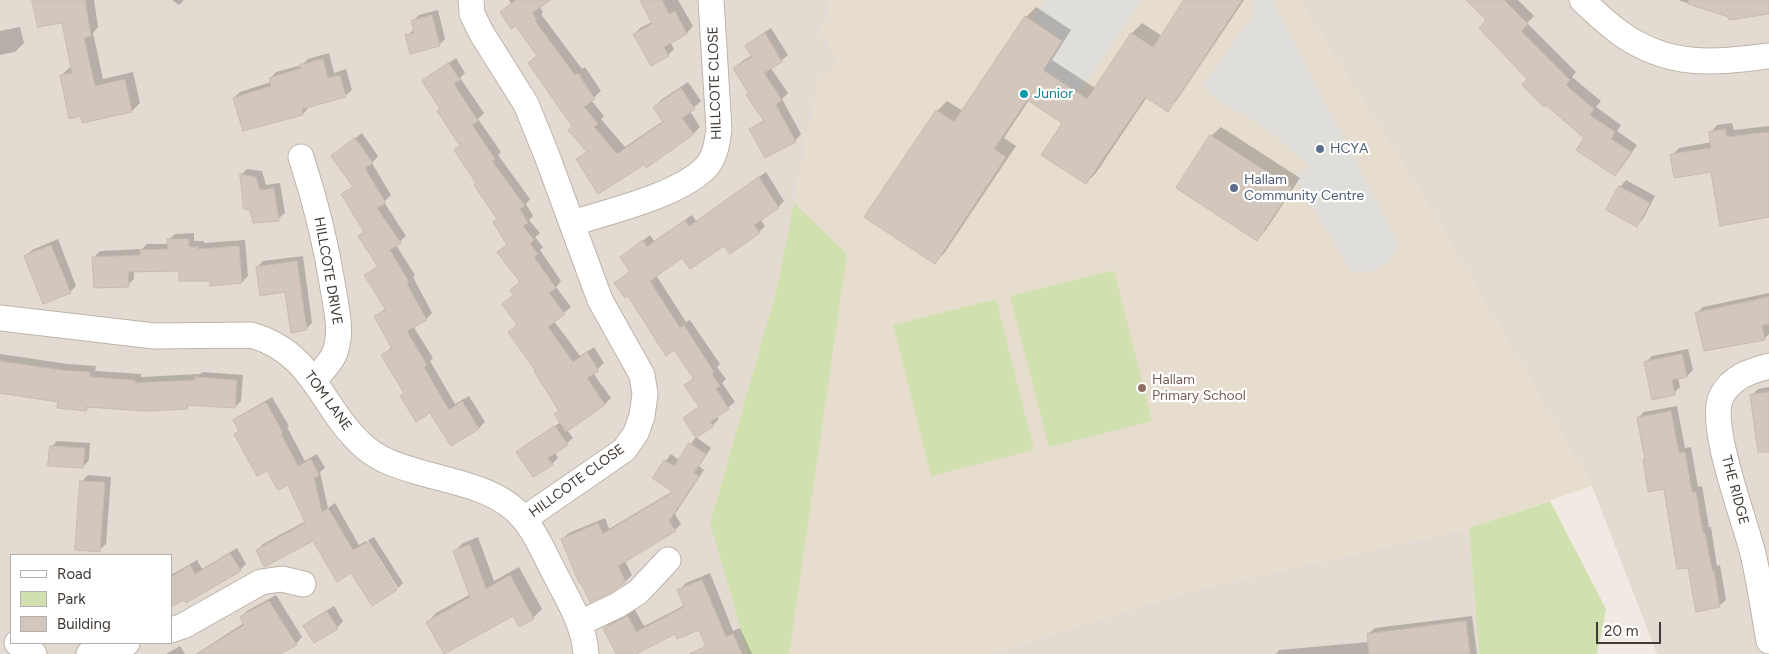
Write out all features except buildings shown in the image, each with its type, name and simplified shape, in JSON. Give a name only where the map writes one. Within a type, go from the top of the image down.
[{"type":"street","name":"HILLCOTE CLOSE","points":[[471,0],[472,14],[482,34],[526,104],[600,300],[642,375],[645,394],[642,416],[636,433],[624,450],[524,519]]},
{"type":"street","name":"HILLCOTE CLOSE","points":[[572,223],[670,191],[692,180],[708,165],[717,149],[719,129],[711,0]]},
{"type":"street","points":[[1582,0],[1620,33],[1652,51],[1681,60],[1709,62],[1769,56]]},
{"type":"street","name":"HILLCOTE DRIVE","points":[[301,157],[313,194],[330,268],[339,332],[336,350],[327,366],[314,380]]},
{"type":"street","name":"TOM LANE","points":[[0,318],[154,336],[251,334],[277,345],[298,362],[314,380],[342,424],[367,449],[394,465],[493,494],[510,505],[524,519],[538,542],[580,623],[585,640],[586,654]]},
{"type":"street","name":"THE RIDGE","points":[[1769,366],[1751,371],[1732,382],[1720,396],[1718,419],[1727,469],[1761,556],[1769,641]]},
{"type":"street","points":[[580,623],[618,605],[638,592],[668,560]]},
{"type":"street","points":[[172,630],[184,626],[261,582],[282,579],[303,584]]},
{"type":"street","points":[[19,644],[34,654]]},
{"type":"street","points":[[88,654],[123,644]]},
{"type":"shaded area","points":[[0,0],[830,0],[828,22],[818,26],[839,64],[819,80],[776,291],[710,524],[748,654],[0,654]]},
{"type":"shaded area","name":"Hallam Primary School","points":[[830,0],[1299,0],[1423,196],[1592,486],[1469,528],[1189,591],[989,654],[748,654],[710,524],[776,291],[819,79],[839,64],[818,26],[828,22]]},
{"type":"shaded area","points":[[1045,0],[1142,0],[1079,92],[1043,70],[1062,41],[1033,19]]},
{"type":"shaded area","name":"HCYA","points":[[1253,0],[1272,0],[1399,245],[1388,262],[1373,271],[1352,272],[1294,176],[1310,167],[1271,132],[1215,98],[1202,86],[1252,17]]},
{"type":"shaded area","points":[[1299,0],[1769,0],[1769,654],[1657,654],[1592,486],[1423,196]]},
{"type":"shaded area","points":[[1469,528],[1479,654],[989,654],[1189,591]]},
{"type":"green space","points":[[794,203],[847,254],[789,654],[748,654],[710,524],[776,291]]},
{"type":"green space","points":[[1114,270],[1152,421],[1049,447],[1010,296]]},
{"type":"green space","points":[[996,299],[1034,450],[931,476],[893,325]]},
{"type":"green space","points":[[1550,501],[1606,609],[1597,654],[1479,654],[1469,528]]},
{"type":"place","name":"Junior","points":[[1024,94]]},
{"type":"place","name":"HCYA","points":[[1320,149]]},
{"type":"place","name":"Hallam Community Centre","points":[[1234,188]]},
{"type":"place","name":"Hallam Primary School","points":[[1142,388]]}]
